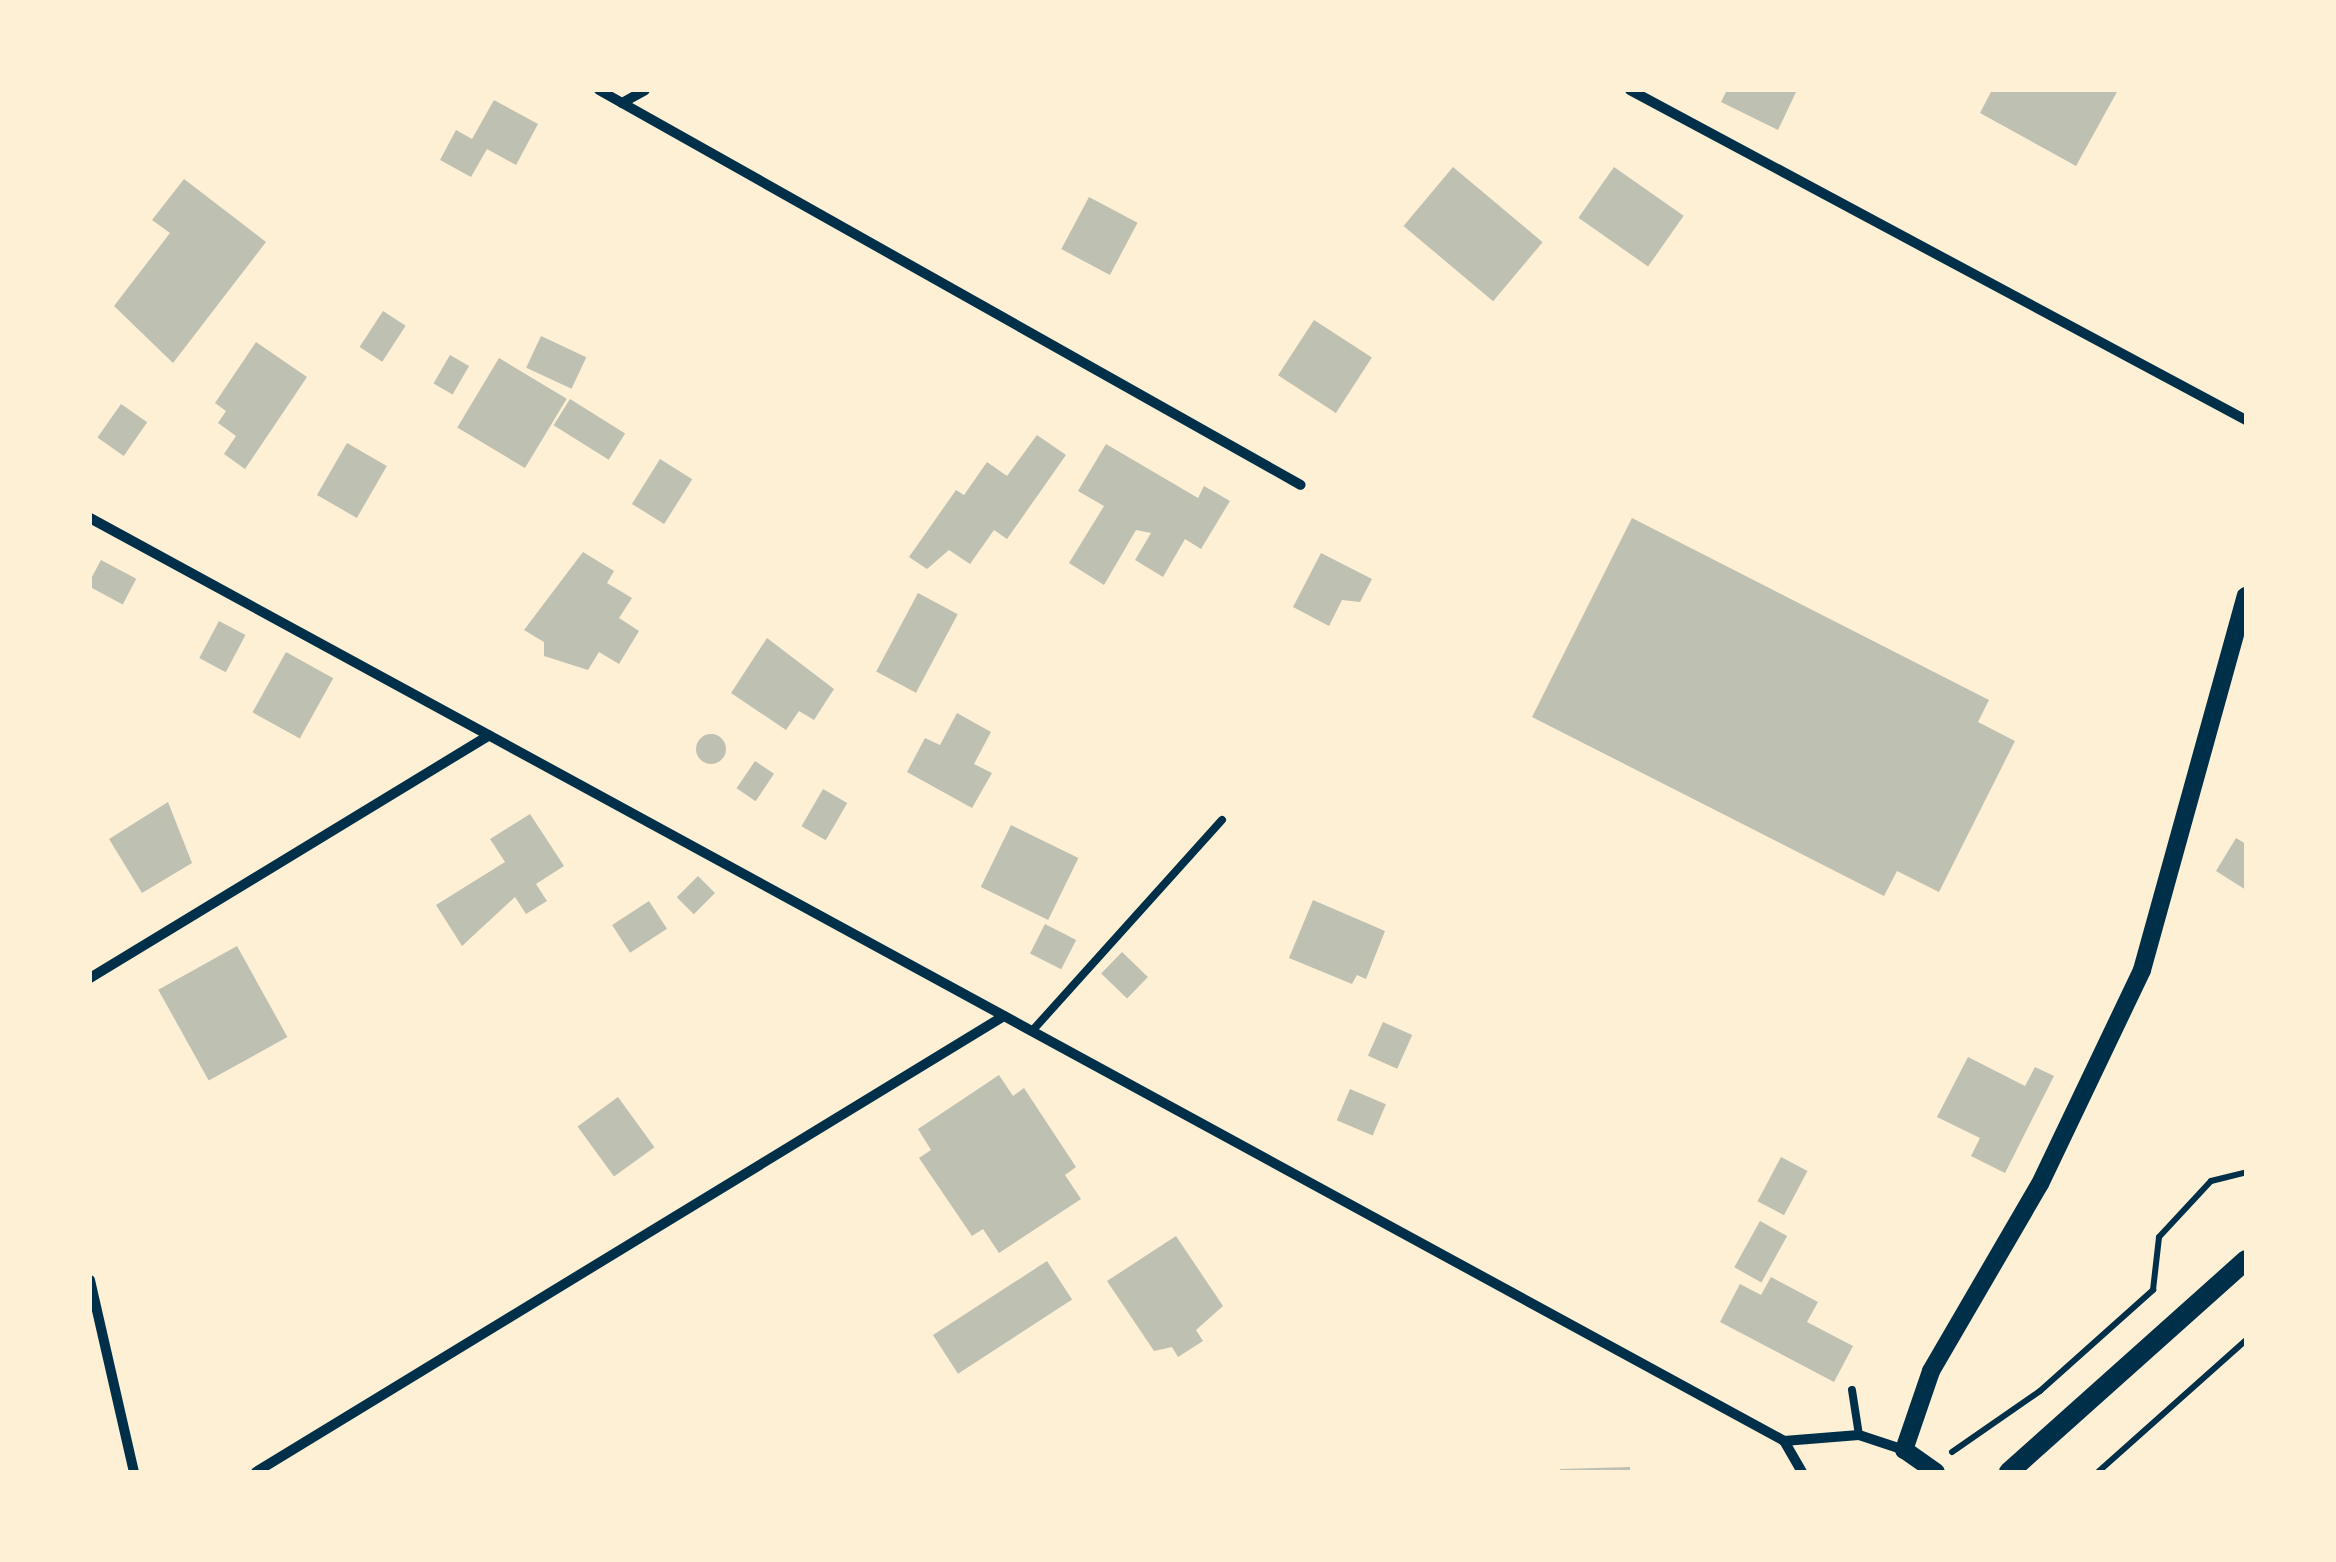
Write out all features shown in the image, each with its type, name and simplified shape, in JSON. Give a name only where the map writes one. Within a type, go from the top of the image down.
[{"type":"main road","points":[[2009,1472],[2246,1260]]},
{"type":"street","points":[[599,90],[1301,485]]},
{"type":"street","points":[[622,103],[645,90]]},
{"type":"street","points":[[1630,90],[2246,420]]},
{"type":"street","points":[[90,518],[1784,1441],[1802,1472]]},
{"type":"street","points":[[1904,1450],[1931,1371],[2040,1184],[2142,970],[2246,596]]},
{"type":"street","points":[[90,978],[489,735]]},
{"type":"street","points":[[256,1472],[1004,1016]]},
{"type":"street","points":[[90,1280],[134,1472]]},
{"type":"street","points":[[1784,1441],[1859,1435],[1904,1450],[1936,1472]]},
{"type":"lane","points":[[1032,1031],[1222,820]]},
{"type":"lane","points":[[1852,1390],[1859,1435]]},
{"type":"path","points":[[1950,1453],[2040,1391],[2153,1290],[2158,1237],[2212,1180],[2246,1172]]},
{"type":"path","points":[[2098,1472],[2246,1340]]},
{"type":"building","points":[[1727,90],[1797,90],[1778,130],[1721,102]]},
{"type":"building","points":[[1992,90],[2118,90],[2076,166],[1980,113]]},
{"type":"building","points":[[494,100],[538,124],[516,165],[487,149],[471,177],[440,160],[456,130],[472,139]]},
{"type":"building","points":[[1453,167],[1543,242],[1493,301],[1404,226]]},
{"type":"building","points":[[1614,167],[1684,216],[1648,267],[1578,218]]},
{"type":"building","points":[[184,179],[266,242],[173,363],[114,306],[170,233],[152,220]]},
{"type":"building","points":[[1089,197],[1138,223],[1110,275],[1061,249]]},
{"type":"building","points":[[383,311],[406,326],[382,362],[360,347]]},
{"type":"building","points":[[1314,320],[1372,358],[1336,413],[1278,375]]},
{"type":"building","points":[[541,336],[586,357],[572,389],[526,368]]},
{"type":"building","points":[[256,342],[307,377],[245,469],[224,454],[236,436],[218,423],[226,411],[215,403]]},
{"type":"building","points":[[450,355],[469,366],[453,395],[434,384]]},
{"type":"building","points":[[499,358],[567,399],[525,468],[457,427]]},
{"type":"building","points":[[570,399],[625,433],[609,460],[554,425]]},
{"type":"building","points":[[121,404],[147,422],[124,456],[97,438]]},
{"type":"building","points":[[1037,435],[1066,455],[1007,539],[994,530],[970,564],[949,550],[927,569],[909,557],[956,490],[964,495],[987,462],[1007,476]]},
{"type":"building","points":[[347,443],[387,466],[357,518],[317,495]]},
{"type":"building","points":[[1106,444],[1198,498],[1204,486],[1230,501],[1201,549],[1185,539],[1163,577],[1135,560],[1151,533],[1136,530],[1104,585],[1069,563],[1104,506],[1078,491]]},
{"type":"building","points":[[660,459],[692,479],[664,524],[632,504]]},
{"type":"building","points":[[1632,518],[1989,700],[1978,722],[2015,741],[1939,892],[1897,871],[1884,896],[1532,717]]},
{"type":"building","points":[[583,552],[614,571],[607,583],[632,598],[619,618],[639,631],[619,664],[599,652],[588,670],[544,656],[544,642],[524,630]]},
{"type":"building","points":[[1321,553],[1372,579],[1360,602],[1342,600],[1329,626],[1293,607]]},
{"type":"building","points":[[101,560],[136,579],[123,604],[90,587]]},
{"type":"building","points":[[918,593],[958,614],[916,693],[876,672]]},
{"type":"building","points":[[219,621],[245,635],[226,672],[199,658]]},
{"type":"building","points":[[767,638],[834,689],[814,720],[799,711],[786,730],[731,693]]},
{"type":"building","points":[[286,652],[333,678],[300,739],[253,712]]},
{"type":"building","points":[[957,713],[991,732],[974,764],[992,773],[972,808],[907,772],[925,738],[940,745]]},
{"type":"building","points":[[711,734],[722,738],[726,749],[722,760],[711,764],[700,760],[696,749],[700,738]]},
{"type":"building","points":[[755,761],[774,774],[756,801],[737,788]]},
{"type":"building","points":[[823,789],[847,803],[826,840],[802,826]]},
{"type":"building","points":[[168,802],[192,863],[142,893],[109,839]]},
{"type":"building","points":[[530,814],[564,866],[536,884],[547,901],[526,914],[515,897],[462,946],[436,905],[505,862],[490,839]]},
{"type":"building","points":[[1011,825],[1078,858],[1048,920],[981,887]]},
{"type":"building","points":[[2236,838],[2246,844],[2246,890],[2216,871]]},
{"type":"building","points":[[698,876],[715,893],[694,914],[677,897]]},
{"type":"building","points":[[1313,900],[1385,931],[1366,979],[1357,975],[1352,984],[1289,958]]},
{"type":"building","points":[[649,901],[667,929],[630,953],[612,925]]},
{"type":"building","points":[[1045,924],[1076,940],[1061,969],[1030,953]]},
{"type":"building","points":[[237,946],[287,1037],[209,1081],[158,990]]},
{"type":"building","points":[[1122,952],[1148,977],[1127,999],[1101,974]]},
{"type":"building","points":[[1383,1022],[1412,1035],[1397,1069],[1368,1056]]},
{"type":"building","points":[[1968,1057],[2025,1086],[2035,1067],[2054,1076],[2005,1173],[1971,1156],[1980,1138],[1937,1117]]},
{"type":"building","points":[[999,1075],[1013,1096],[1024,1088],[1076,1167],[1065,1175],[1081,1199],[999,1253],[983,1229],[972,1236],[919,1158],[931,1150],[918,1129]]},
{"type":"building","points":[[1350,1089],[1386,1104],[1373,1136],[1337,1120]]},
{"type":"building","points":[[618,1097],[654,1147],[614,1177],[578,1126]]},
{"type":"building","points":[[1781,1157],[1807,1171],[1784,1215],[1758,1201]]},
{"type":"building","points":[[1760,1221],[1787,1236],[1761,1282],[1734,1267]]},
{"type":"building","points":[[1176,1236],[1223,1306],[1196,1330],[1203,1341],[1178,1357],[1172,1347],[1154,1351],[1107,1281]]},
{"type":"building","points":[[1047,1261],[1072,1300],[958,1374],[933,1335]]},
{"type":"building","points":[[1771,1277],[1818,1302],[1807,1322],[1853,1346],[1834,1382],[1720,1322],[1740,1284],[1761,1295]]},
{"type":"building","points":[[1630,1467],[1630,1472],[1560,1472],[1560,1469]]}]
